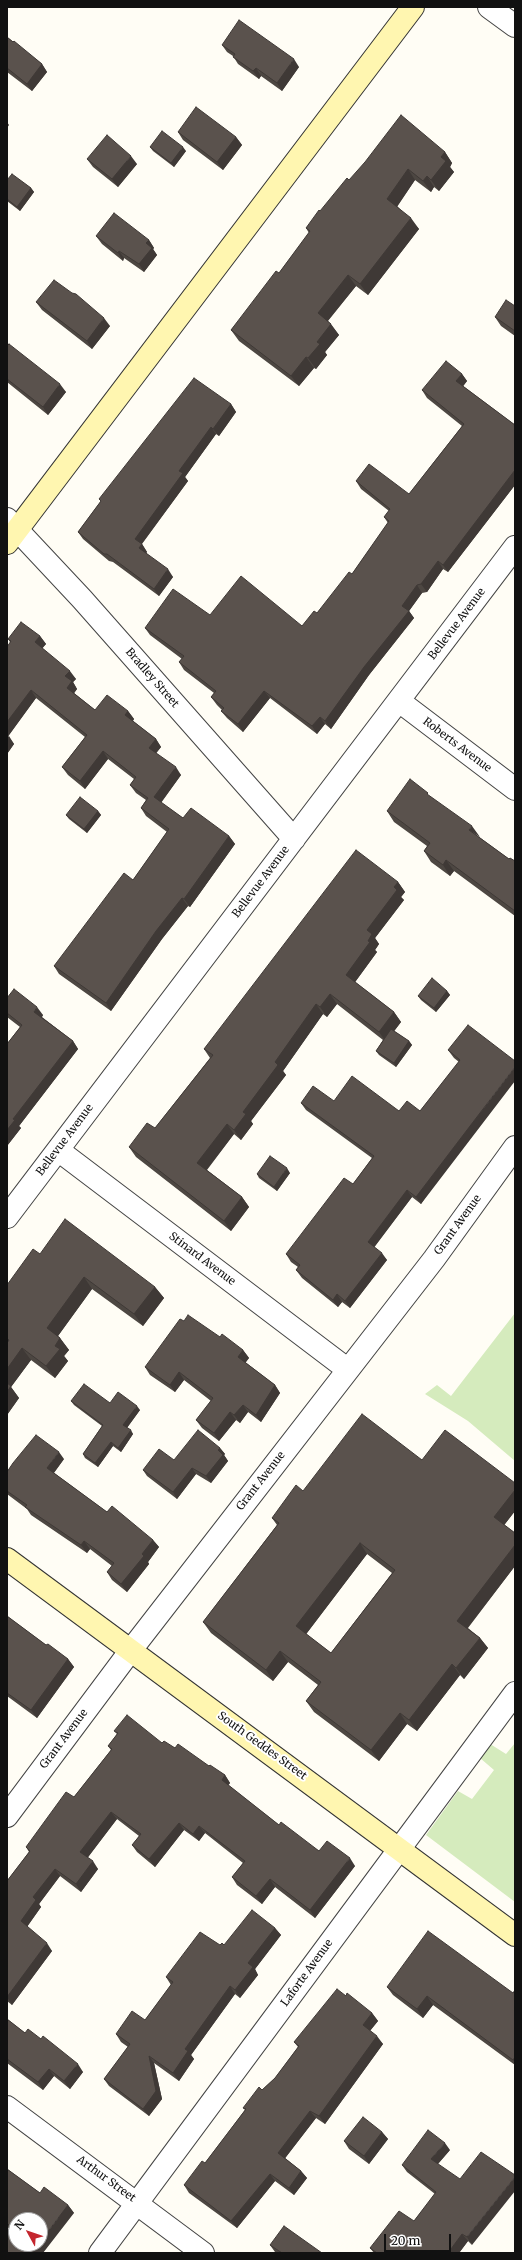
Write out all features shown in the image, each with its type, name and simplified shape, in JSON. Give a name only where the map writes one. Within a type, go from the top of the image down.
[{"type":"street","points":[[10,531],[413,7]]},
{"type":"street","points":[[489,7],[515,26]]},
{"type":"street","name":"Bradley Street","points":[[10,531],[87,605],[294,839]]},
{"type":"street","name":"Bellevue Avenue","points":[[7,1216],[515,547]]},
{"type":"street","name":"Roberts Avenue","points":[[399,701],[515,789]]},
{"type":"street","name":"Grant Avenue","points":[[7,1816],[131,1650],[434,1258],[515,1147]]},
{"type":"street","name":"Stinard Avenue","points":[[58,1150],[347,1369]]},
{"type":"street","name":"South Geddes Street","points":[[7,1559],[515,1935]]},
{"type":"street","name":"Laforte Avenue","points":[[100,2253],[515,1693]]},
{"type":"street","name":"Arthur Street","points":[[7,2106],[203,2253]]},
{"type":"green space","points":[[515,1313],[515,1461],[468,1421],[425,1394],[437,1385],[451,1396]]},
{"type":"green space","points":[[487,1742],[506,1754],[515,1743],[515,1902],[426,1835],[458,1791],[472,1799],[494,1770],[480,1758]]},
{"type":"building","points":[[239,20],[294,59],[277,83],[256,68],[253,71],[233,57],[235,54],[222,45]]},
{"type":"building","points":[[7,37],[42,64],[27,84],[7,68]]},
{"type":"building","points":[[196,107],[236,137],[217,162],[178,132]]},
{"type":"building","points":[[401,115],[445,152],[441,157],[446,161],[431,180],[427,176],[423,181],[408,169],[387,199],[411,218],[360,284],[348,275],[318,313],[331,324],[317,342],[320,344],[308,358],[306,357],[291,376],[231,330],[276,271],[279,273],[310,231],[306,228],[319,210],[320,211],[347,178],[349,180],[365,162]]},
{"type":"building","points":[[162,131],[183,147],[171,163],[150,147]]},
{"type":"building","points":[[107,135],[131,156],[112,179],[87,159]]},
{"type":"building","points":[[12,174],[31,188],[17,207],[7,199],[7,180]]},
{"type":"building","points":[[114,213],[149,240],[146,243],[152,248],[139,264],[119,251],[118,253],[96,236]]},
{"type":"building","points":[[54,280],[72,293],[76,294],[104,318],[87,341],[36,302]]},
{"type":"building","points":[[506,300],[515,306],[515,331],[495,317]]},
{"type":"building","points":[[9,344],[60,384],[43,407],[7,379],[7,346]]},
{"type":"building","points":[[446,361],[462,374],[456,381],[515,425],[515,470],[443,565],[438,561],[421,584],[417,585],[402,606],[409,611],[364,667],[325,721],[320,717],[312,726],[264,691],[238,724],[221,711],[224,708],[211,697],[216,691],[179,662],[184,656],[145,628],[173,589],[210,615],[241,576],[302,626],[314,611],[317,613],[349,572],[352,574],[389,521],[384,517],[390,509],[356,481],[369,464],[409,494],[464,424],[422,390]]},
{"type":"building","points":[[194,378],[231,404],[213,429],[211,427],[179,471],[183,473],[135,539],[142,544],[139,548],[168,569],[154,589],[107,554],[104,554],[78,532],[101,501],[99,499]]},
{"type":"building","points":[[21,622],[40,636],[35,642],[70,671],[65,676],[72,681],[67,688],[95,710],[107,695],[128,711],[125,715],[156,739],[149,748],[176,767],[154,797],[183,818],[191,808],[229,836],[184,899],[182,898],[156,931],[106,1003],[54,966],[124,873],[133,880],[169,829],[141,808],[148,798],[130,785],[136,777],[103,751],[80,781],[62,767],[87,735],[31,690],[7,722],[7,647],[11,641],[8,639]]},
{"type":"building","points":[[410,779],[428,793],[427,794],[472,826],[469,830],[509,859],[510,858],[515,861],[515,911],[446,860],[443,865],[424,851],[430,843],[387,811]]},
{"type":"building","points":[[80,797],[98,811],[84,829],[66,815]]},
{"type":"building","points":[[356,850],[398,882],[394,887],[397,890],[367,930],[372,934],[368,941],[370,942],[346,975],[394,1012],[379,1032],[330,994],[320,1007],[316,1004],[275,1062],[278,1065],[243,1112],[246,1114],[234,1130],[227,1124],[197,1163],[242,1197],[224,1221],[129,1147],[147,1123],[155,1128],[213,1055],[204,1049]]},
{"type":"building","points":[[432,978],[447,991],[434,1008],[418,996]]},
{"type":"building","points":[[14,989],[37,1007],[34,1012],[73,1041],[13,1119],[15,1120],[7,1130],[7,1044],[22,1025],[7,1013],[7,998]]},
{"type":"building","points":[[468,1025],[515,1061],[515,1067],[416,1197],[407,1190],[368,1242],[382,1253],[345,1301],[337,1294],[333,1300],[296,1270],[300,1265],[286,1254],[344,1178],[353,1184],[374,1156],[301,1103],[313,1086],[334,1101],[352,1076],[399,1111],[407,1101],[420,1111],[460,1060],[448,1050]]},
{"type":"building","points":[[391,1029],[409,1041],[394,1063],[376,1051]]},
{"type":"building","points":[[270,1156],[287,1168],[274,1187],[257,1174]]},
{"type":"building","points":[[65,1219],[155,1287],[134,1314],[84,1277],[47,1328],[60,1338],[55,1346],[60,1349],[46,1366],[22,1348],[7,1369],[7,1343],[9,1340],[7,1339],[7,1285],[33,1249],[40,1254]]},
{"type":"building","points":[[188,1315],[220,1337],[222,1334],[243,1350],[238,1357],[275,1385],[256,1415],[243,1405],[234,1415],[230,1412],[214,1433],[196,1420],[213,1398],[179,1372],[170,1385],[145,1367],[180,1319],[184,1321]]},
{"type":"building","points":[[7,1383],[11,1386],[7,1392]]},
{"type":"building","points":[[84,1384],[110,1403],[118,1392],[137,1406],[123,1425],[131,1430],[118,1448],[111,1442],[95,1463],[83,1454],[103,1425],[71,1401]]},
{"type":"building","points":[[362,1414],[422,1460],[445,1430],[515,1483],[515,1490],[494,1517],[515,1533],[515,1545],[457,1621],[480,1638],[456,1668],[452,1664],[409,1720],[400,1713],[371,1750],[306,1701],[321,1682],[280,1651],[266,1670],[203,1622],[279,1523],[272,1518],[296,1485],[303,1491]],"holes":[[[360,1543],[395,1570],[331,1653],[296,1626]]]},
{"type":"building","points":[[198,1430],[220,1448],[218,1450],[223,1455],[206,1476],[192,1468],[173,1492],[143,1470],[159,1449],[174,1460]]},
{"type":"building","points":[[36,1435],[59,1452],[47,1468],[107,1512],[112,1506],[153,1540],[142,1554],[144,1556],[121,1584],[107,1572],[114,1563],[84,1541],[81,1545],[25,1507],[27,1505],[7,1491],[7,1472]]},
{"type":"building","points":[[7,1616],[46,1645],[48,1644],[68,1659],[31,1710],[7,1693]]},
{"type":"building","points":[[127,1715],[162,1743],[164,1741],[175,1748],[178,1744],[209,1766],[210,1765],[225,1775],[222,1780],[279,1825],[281,1822],[319,1851],[327,1841],[350,1858],[310,1910],[270,1879],[256,1896],[232,1877],[245,1861],[199,1826],[193,1834],[179,1823],[149,1859],[132,1845],[141,1834],[111,1812],[80,1852],[93,1861],[76,1884],[55,1869],[33,1897],[36,1900],[21,1921],[47,1943],[7,1997],[7,1881],[30,1851],[26,1847],[66,1792],[74,1797],[112,1749],[108,1746],[118,1733],[114,1731]]},
{"type":"building","points":[[252,1910],[275,1928],[248,1963],[253,1967],[235,1990],[230,1986],[185,2049],[188,2051],[173,2073],[149,2056],[156,2091],[143,2109],[104,2079],[130,2044],[116,2034],[132,2011],[145,2020],[173,1982],[166,1977],[200,1932],[220,1945],[222,1943],[224,1945]]},
{"type":"building","points":[[428,1931],[513,1993],[515,1990],[515,2057],[513,2060],[427,1996],[417,2009],[387,1987]]},
{"type":"building","points":[[337,1989],[346,1996],[347,1993],[372,2013],[363,2025],[377,2036],[319,2116],[310,2111],[278,2153],[301,2171],[289,2188],[270,2174],[231,2221],[184,2185],[202,2161],[205,2163],[246,2109],[243,2108],[259,2087],[262,2090],[275,2078],[299,2046],[294,2042]]},
{"type":"building","points":[[7,2019],[25,2033],[28,2029],[41,2039],[43,2036],[78,2064],[64,2081],[49,2069],[38,2082],[7,2059]]},
{"type":"building","points":[[363,2117],[382,2132],[364,2156],[344,2141]]},
{"type":"building","points":[[428,2130],[445,2143],[431,2159],[460,2179],[481,2152],[515,2175],[515,2177],[467,2237],[462,2234],[448,2253],[377,2253],[370,2248],[399,2211],[414,2221],[436,2192],[402,2165]]},
{"type":"building","points":[[7,2169],[40,2193],[44,2187],[68,2205],[48,2231],[48,2212],[8,2212],[8,2224]]},
{"type":"building","points":[[284,2226],[322,2253],[282,2253],[270,2245]]},
{"type":"building","points":[[8,2231],[8,2252],[33,2252],[32,2253],[7,2253]]}]
